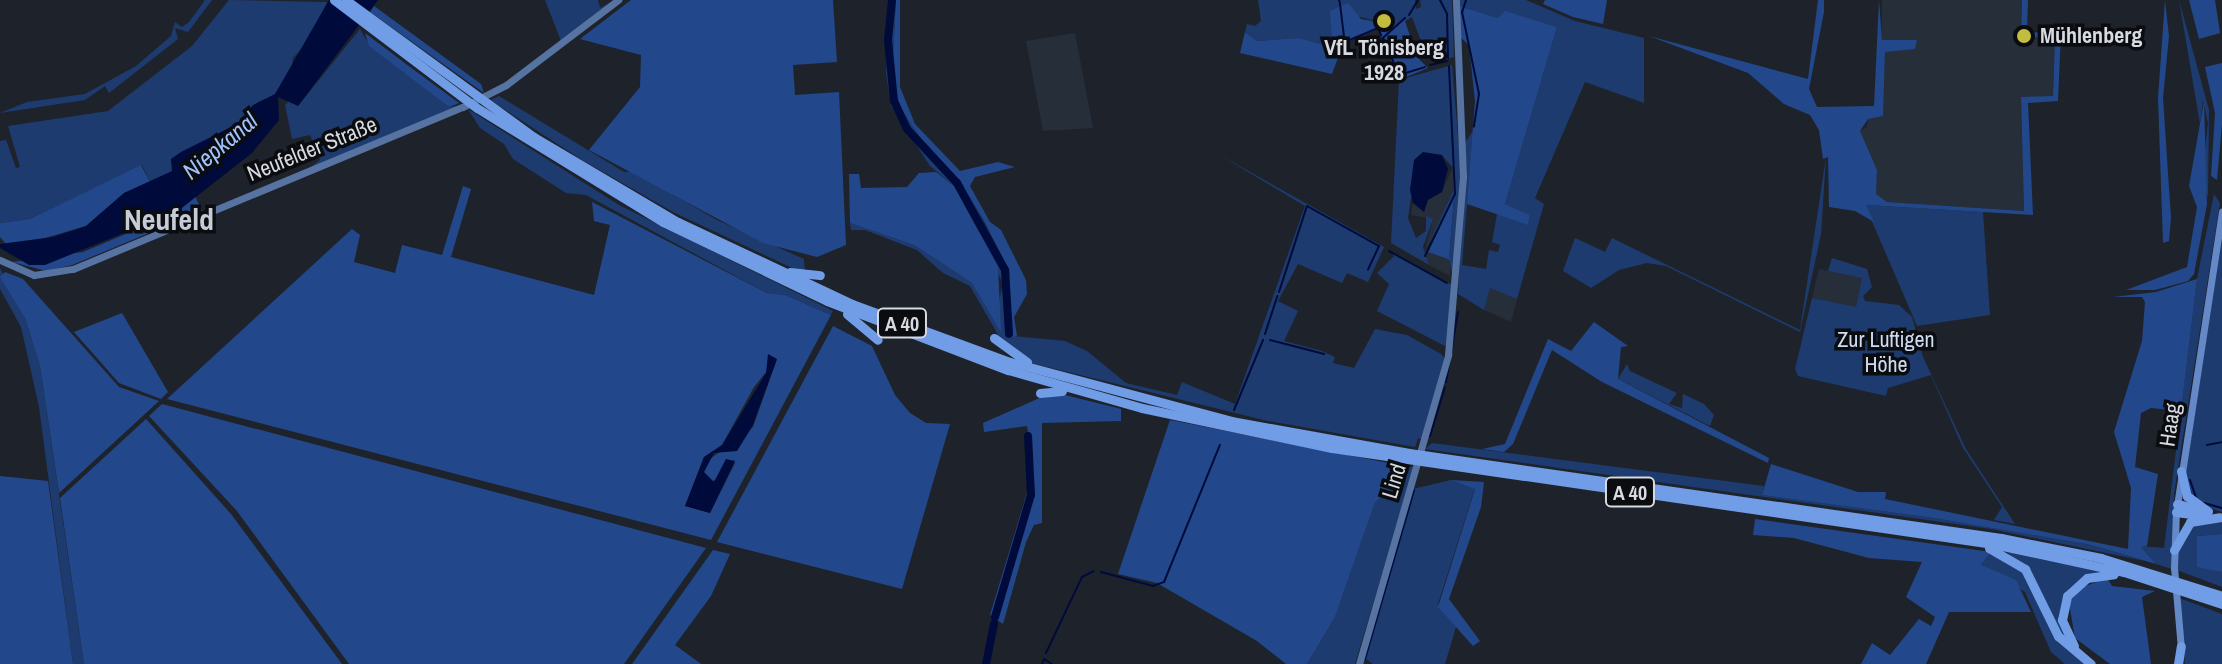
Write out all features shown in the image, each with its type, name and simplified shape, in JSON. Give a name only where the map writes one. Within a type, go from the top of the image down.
[{"type":"highway","name":"A 40","points":[[334,0],[468,97],[663,222],[827,301],[963,355],[1105,398],[1408,456]]},
{"type":"highway","name":"A 40","points":[[346,0],[371,25]]},
{"type":"highway","name":"A 40","points":[[482,106],[622,191],[760,262],[891,319],[1048,374],[1231,421],[1427,460],[1967,540],[2148,575]]},
{"type":"highway","points":[[760,262],[797,274],[820,275]]},
{"type":"highway","points":[[827,301],[878,340]]},
{"type":"highway","points":[[994,338],[1048,374]]},
{"type":"highway","points":[[1040,393],[1105,398]]},
{"type":"highway","name":"A 40","points":[[1427,460],[2001,538],[2222,596]]},
{"type":"highway","points":[[2181,471],[2187,496],[2221,516]]},
{"type":"highway","points":[[2176,508],[2208,511]]},
{"type":"highway","points":[[2176,508],[2221,516]]},
{"type":"highway","points":[[2174,550],[2190,522],[2221,516]]},
{"type":"highway","points":[[1967,540],[2025,569],[2058,636],[2094,664]]},
{"type":"highway","points":[[2094,664],[2066,635],[2062,613],[2067,596],[2080,581],[2099,574],[2148,575]]},
{"type":"highway","name":"A 40","points":[[2200,592],[2222,604]]},
{"type":"highway","points":[[2180,664],[2181,646]]},
{"type":"main road","name":"Neufelder Straße","points":[[0,260],[42,276],[73,269],[463,107],[506,85],[618,0]]},
{"type":"main road","name":"Lind","points":[[1359,664],[1445,367],[1455,303],[1463,177],[1456,0]]},
{"type":"main road","name":"Haag","points":[[2181,646],[2174,550],[2176,508],[2222,211]]},
{"type":"shaded area","points":[[631,0],[833,0],[837,62],[793,65],[795,95],[839,92],[846,245],[817,257],[763,243],[589,150],[640,87],[641,55],[580,39]]},
{"type":"shaded area","points":[[896,0],[900,0],[900,87],[915,124],[960,171],[998,162],[1015,167],[975,177],[970,186],[990,222],[1001,230],[1026,280],[1027,294],[1014,317],[1017,336],[1012,337],[1008,315],[1010,272],[984,221],[961,182],[936,161],[897,103],[892,73]]},
{"type":"shaded area","points":[[1545,0],[1607,0],[1603,24],[1573,17],[1543,4]]},
{"type":"shaded area","points":[[1818,0],[1824,0],[1824,12],[1809,89],[1817,107],[1874,106],[1879,0],[1882,40],[1917,40],[1915,49],[1885,52],[1883,116],[1868,119],[1860,131],[1877,170],[1876,194],[1887,202],[2024,211],[2021,97],[2053,96],[2055,37],[2021,37],[2022,0],[2028,0],[2027,32],[2061,33],[2058,101],[2028,103],[2033,215],[1866,205],[1874,222],[1855,211],[1829,207],[1828,157],[1823,159],[1819,130],[1810,115],[1784,104],[1748,73],[1649,36],[1808,79]]},
{"type":"shaded area","points":[[1882,0],[2022,0],[2021,37],[2055,37],[2053,97],[2021,97],[2024,211],[1887,202],[1876,194],[1877,170],[1859,131],[1867,127],[1868,118],[1883,116],[1885,52],[1917,40],[1882,40]]},
{"type":"shaded area","points":[[2165,0],[2169,36],[2163,98],[2171,218],[2169,241],[2163,243],[2158,98]]},
{"type":"shaded area","points":[[2189,0],[2215,0],[2220,33],[2199,39]]},
{"type":"shaded area","points":[[1348,3],[1361,19],[1383,23],[1388,30],[1404,18],[1417,57],[1428,68],[1399,80],[1378,29],[1343,44],[1332,74],[1240,53],[1245,32],[1257,41],[1299,38],[1324,45],[1332,40],[1330,11]]},
{"type":"shaded area","points":[[374,6],[481,84],[484,93],[370,12]]},
{"type":"shaded area","points":[[1459,6],[1498,18],[1505,11],[1557,27],[1505,204],[1530,215],[1528,225],[1467,204],[1475,101],[1469,45],[1458,35]]},
{"type":"shaded area","points":[[365,33],[459,103],[449,107],[369,46]]},
{"type":"shaded area","points":[[1075,33],[1093,128],[1043,131],[1026,41]]},
{"type":"shaded area","points":[[2222,63],[2222,124],[2217,180],[2211,176],[2215,113],[2205,67]]},
{"type":"shaded area","points":[[2204,101],[2207,204],[2194,274],[2188,281],[2155,290],[2126,290],[2187,267],[2197,207],[2189,186]]},
{"type":"shaded area","points":[[141,165],[150,182],[124,193],[86,226],[28,243],[6,244],[0,237],[0,223],[30,219]]},
{"type":"shaded area","points":[[1453,166],[1453,191],[1426,249],[1451,260],[1450,276],[1429,265],[1424,253],[1433,219],[1411,215],[1413,203],[1424,212],[1428,200],[1442,192]]},
{"type":"shaded area","points":[[936,172],[954,186],[998,267],[1001,332],[972,283],[914,245],[850,223],[849,174],[859,174],[861,188],[907,187],[919,173]]},
{"type":"shaded area","points":[[463,186],[471,189],[451,257],[594,295],[610,225],[594,221],[592,202],[767,293],[785,295],[831,315],[711,540],[167,399],[352,229],[360,235],[354,262],[395,273],[402,245],[442,255]],"holes":[[[777,359],[753,427],[710,459],[704,472],[710,482],[718,479],[726,459],[735,463],[710,513],[685,506],[704,457],[722,445],[754,387]]]},
{"type":"shaded area","points":[[194,194],[202,211],[72,265],[46,271],[12,262],[83,252],[178,212]]},
{"type":"shaded area","points":[[1454,197],[1449,258],[1451,260],[1428,252]]},
{"type":"shaded area","points":[[1819,269],[1863,278],[1856,308],[1812,298]]},
{"type":"shaded area","points":[[5,272],[23,279],[119,387],[159,401],[59,493],[40,366],[25,318],[0,277]]},
{"type":"shaded area","points":[[2197,279],[2181,411],[2151,408],[2141,413],[2135,467],[2158,474],[2147,546],[2141,547],[2156,564],[2091,545],[1934,518],[1762,495],[1771,464],[1858,492],[1886,492],[1885,499],[2128,549],[2131,488],[2114,432],[2142,341],[2145,302],[2142,297],[2113,297],[2156,292]]},
{"type":"shaded area","points":[[1490,287],[1517,299],[1511,322],[1484,310]]},
{"type":"shaded area","points":[[122,313],[168,392],[161,399],[119,383],[74,332]]},
{"type":"shaded area","points":[[1594,322],[1628,346],[1621,347],[1618,379],[1769,458],[1768,463],[1602,382],[1552,350],[1513,444],[1504,452],[1482,449],[1505,444],[1548,339],[1571,351]]},
{"type":"shaded area","points":[[833,326],[872,346],[895,395],[910,413],[926,423],[950,424],[902,589],[717,542]]},
{"type":"shaded area","points":[[1053,392],[1121,409],[1121,421],[1042,423],[1042,523],[1034,525],[1026,542],[1003,624],[990,615],[1029,486],[1031,451],[1027,426],[984,432],[983,423]]},
{"type":"shaded area","points":[[162,404],[706,548],[624,664],[349,664],[237,511],[149,416]]},
{"type":"shaded area","points":[[146,419],[231,514],[342,664],[84,664],[60,498]]},
{"type":"shaded area","points":[[1170,420],[1409,467],[1407,477],[1375,502],[1335,617],[1307,664],[1286,664],[1257,641],[1157,583],[1118,574]]},
{"type":"shaded area","points":[[0,476],[48,481],[73,664],[0,664]]},
{"type":"shaded area","points":[[1451,480],[1484,482],[1481,507],[1449,599],[1480,641],[1473,646],[1438,607],[1475,489]]},
{"type":"shaded area","points":[[1755,519],[1991,552],[1981,565],[2016,580],[2031,612],[1949,612],[1926,664],[1861,664],[1872,643],[1890,655],[1919,619],[1931,626],[1935,617],[1906,597],[1922,562],[1869,558],[1794,538],[1753,535]]},
{"type":"shaded area","points":[[2222,534],[2222,572],[2197,567],[2197,536]]},
{"type":"shaded area","points":[[713,550],[730,554],[711,596],[675,645],[701,664],[632,664]]},
{"type":"shaded area","points":[[2107,578],[2112,586],[2155,591],[2142,597],[2151,664],[2110,664],[2075,638],[2069,603],[2080,588]]},
{"type":"green space","points":[[205,0],[212,0],[188,32],[175,28],[178,39],[109,93],[105,86],[85,100],[0,113],[27,102],[85,94],[136,66],[171,36],[175,22],[182,27],[189,22]]},
{"type":"green space","points":[[229,0],[327,2],[312,37],[293,58],[291,72],[274,96],[258,102],[239,123],[171,159],[173,171],[156,180],[150,182],[142,165],[30,219],[0,223],[0,141],[6,140],[16,168],[20,167],[8,126],[108,111],[192,46]]},
{"type":"green space","points":[[545,0],[598,0],[600,8],[615,0],[561,41]]},
{"type":"green space","points":[[889,0],[896,0],[892,73],[897,103],[936,161],[966,189],[1010,272],[1013,336],[1065,341],[1087,351],[1126,383],[1177,395],[1182,382],[1235,404],[1305,206],[1218,154],[1384,247],[1368,282],[1347,273],[1342,283],[1298,264],[1278,301],[1298,311],[1284,341],[1322,351],[1335,357],[1333,363],[1354,368],[1375,329],[1407,335],[1441,354],[1445,359],[1422,440],[1418,438],[1415,447],[1268,421],[1031,363],[1000,338],[970,286],[943,273],[917,250],[865,230],[851,230],[850,223],[914,245],[972,283],[989,311],[997,309],[1003,284],[976,225],[954,186],[930,166],[891,106],[886,73]]},
{"type":"green space","points":[[1258,0],[1415,0],[1416,9],[1421,7],[1420,0],[1452,0],[1454,57],[1440,61],[1426,41],[1424,49],[1412,17],[1389,30],[1383,23],[1338,11],[1332,40],[1324,45],[1299,38],[1257,41],[1245,32],[1247,24],[1255,26],[1261,21]]},
{"type":"green space","points":[[1460,0],[1526,0],[1575,21],[1644,38],[1644,103],[1585,82],[1535,198],[1544,204],[1517,299],[1490,288],[1484,310],[1458,294],[1464,144],[1473,131],[1462,265],[1486,269],[1489,250],[1498,252],[1500,245],[1492,242],[1497,214],[1528,224],[1530,215],[1505,204],[1557,27],[1506,12],[1498,18],[1459,6]]},
{"type":"green space","points":[[2179,0],[2209,110],[2208,197],[2202,178],[2208,123],[2203,100],[2200,124]]},
{"type":"green space","points":[[360,29],[370,46],[449,107],[462,105],[308,169],[320,160],[310,135],[292,139],[285,105],[290,100],[298,106]]},
{"type":"green space","points":[[1452,65],[1461,171],[1453,279],[1449,258],[1454,199],[1426,249],[1453,191],[1453,168],[1442,155],[1413,184],[1408,218],[1416,238],[1426,231],[1426,216],[1433,219],[1423,247],[1429,265],[1391,243],[1399,80]]},
{"type":"green space","points":[[499,96],[624,172],[634,172],[717,220],[804,259],[805,274],[673,212],[582,160],[490,100]]},
{"type":"green space","points":[[468,109],[619,205],[833,311],[831,315],[785,295],[767,293],[586,195],[566,193],[513,159],[504,144],[480,128]]},
{"type":"green space","points":[[1826,157],[1821,234],[1800,332],[1666,266],[1647,263],[1619,270],[1591,288],[1563,271],[1575,238],[1605,252],[1612,238],[1800,330]]},
{"type":"green space","points":[[2214,194],[2220,203],[2174,494],[2172,569],[2156,564],[2140,546],[2164,548],[2197,279]]},
{"type":"green space","points":[[1865,205],[1983,212],[1990,315],[1917,326]]},
{"type":"green space","points":[[2222,238],[2222,512],[2197,504],[2184,484]]},
{"type":"green space","points":[[1389,250],[1454,286],[1447,347],[1377,311],[1389,284],[1377,273],[1394,256]]},
{"type":"green space","name":"Zur Luftigen Höhe","points":[[1832,258],[1867,269],[1872,287],[1863,296],[1865,301],[1899,305],[1912,317],[1923,357],[1966,449],[2015,524],[1994,520],[2002,507],[1963,448],[1931,375],[1888,388],[1886,396],[1798,376],[1795,369],[1812,298],[1856,307],[1862,278],[1828,271]]},
{"type":"green space","points":[[0,268],[25,318],[40,366],[84,664],[73,664],[39,407],[21,327],[0,289]]},
{"type":"green space","points":[[1627,364],[1630,371],[1677,393],[1669,404],[1682,408],[1683,394],[1704,404],[1714,415],[1710,426],[1618,379]]},
{"type":"green space","points":[[1432,443],[1764,486],[1762,495],[1934,518],[2091,545],[2145,561],[1991,529],[1425,449]]},
{"type":"green space","points":[[1409,467],[1414,467],[1355,664],[1307,664],[1335,617],[1375,501],[1406,477]]},
{"type":"green space","points":[[1451,480],[1475,488],[1438,604],[1456,627],[1445,664],[1373,664],[1363,657],[1413,489]]},
{"type":"green space","points":[[2222,522],[2222,534],[2197,536],[2197,566],[2222,572],[2222,587],[2177,570],[2178,547],[2189,526]]},
{"type":"green space","points":[[1991,552],[2021,569],[2058,642],[2084,664],[2065,664],[2051,652],[2025,592],[1981,565]]},
{"type":"green space","points":[[2007,552],[2102,572],[2093,574],[2062,605],[2073,649],[2051,618],[2032,575]]},
{"type":"green space","points":[[2179,598],[2222,614],[2222,664],[2185,664]]},
{"type":"water","name":"Niepkanal","points":[[329,0],[378,0],[298,106],[278,97],[279,120],[252,153],[178,211],[45,265],[29,265],[0,248],[0,244],[53,237],[86,226],[124,193],[172,171],[171,159],[181,152],[239,123],[253,105],[275,94]]},
{"type":"water","points":[[1423,152],[1442,155],[1448,169],[1442,192],[1428,200],[1424,212],[1413,203],[1410,190],[1414,160]]},
{"type":"water","points":[[768,354],[777,359],[752,427],[737,451],[714,453],[704,472],[714,482],[726,459],[735,461],[710,513],[685,506],[704,457],[722,445],[766,373]]},
{"type":"waterway","points":[[892,0],[888,40],[894,101],[907,129],[957,183],[1005,270],[1009,334]]},
{"type":"waterway","points":[[1409,15],[1418,0]]},
{"type":"waterway","points":[[1440,0],[1447,14],[1448,58]]},
{"type":"waterway","points":[[1466,0],[1462,12],[1479,94],[1474,127]]},
{"type":"waterway","points":[[1340,4],[1345,42],[1378,28],[1381,35]]},
{"type":"waterway","points":[[1405,18],[1383,38],[1399,75],[1425,67]]},
{"type":"waterway","points":[[1430,65],[1448,61]]},
{"type":"waterway","points":[[1425,256],[1455,194],[1449,66]]},
{"type":"waterway","points":[[1279,292],[1307,206],[1379,246],[1368,270]]},
{"type":"waterway","points":[[1389,251],[1447,283]]},
{"type":"waterway","points":[[1265,334],[1277,296]]},
{"type":"waterway","points":[[1446,382],[1458,312]]},
{"type":"waterway","points":[[1234,410],[1263,340]]},
{"type":"waterway","points":[[1270,340],[1324,354]]},
{"type":"waterway","points":[[1430,436],[1445,387]]},
{"type":"waterway","points":[[995,617],[1031,495],[1028,436]]},
{"type":"waterway","points":[[2207,445],[2222,442]]},
{"type":"waterway","points":[[1101,572],[1153,586],[1164,582],[1220,445]]},
{"type":"waterway","points":[[2190,480],[2196,497]]},
{"type":"waterway","points":[[1365,659],[1414,490]]},
{"type":"waterway","points":[[2204,503],[2222,508]]},
{"type":"waterway","points":[[1046,653],[1082,577],[1094,571]]},
{"type":"waterway","points":[[986,664],[994,624]]},
{"type":"waterway","points":[[1042,664],[1044,659],[1052,664]]},
{"type":"place","name":"VfL Tönisberg 1928","points":[[1384,21]]},
{"type":"place","name":"Mühlenberg","points":[[2024,36]]},
{"type":"district","name":"Neufeld","points":[[169,219]]}]
